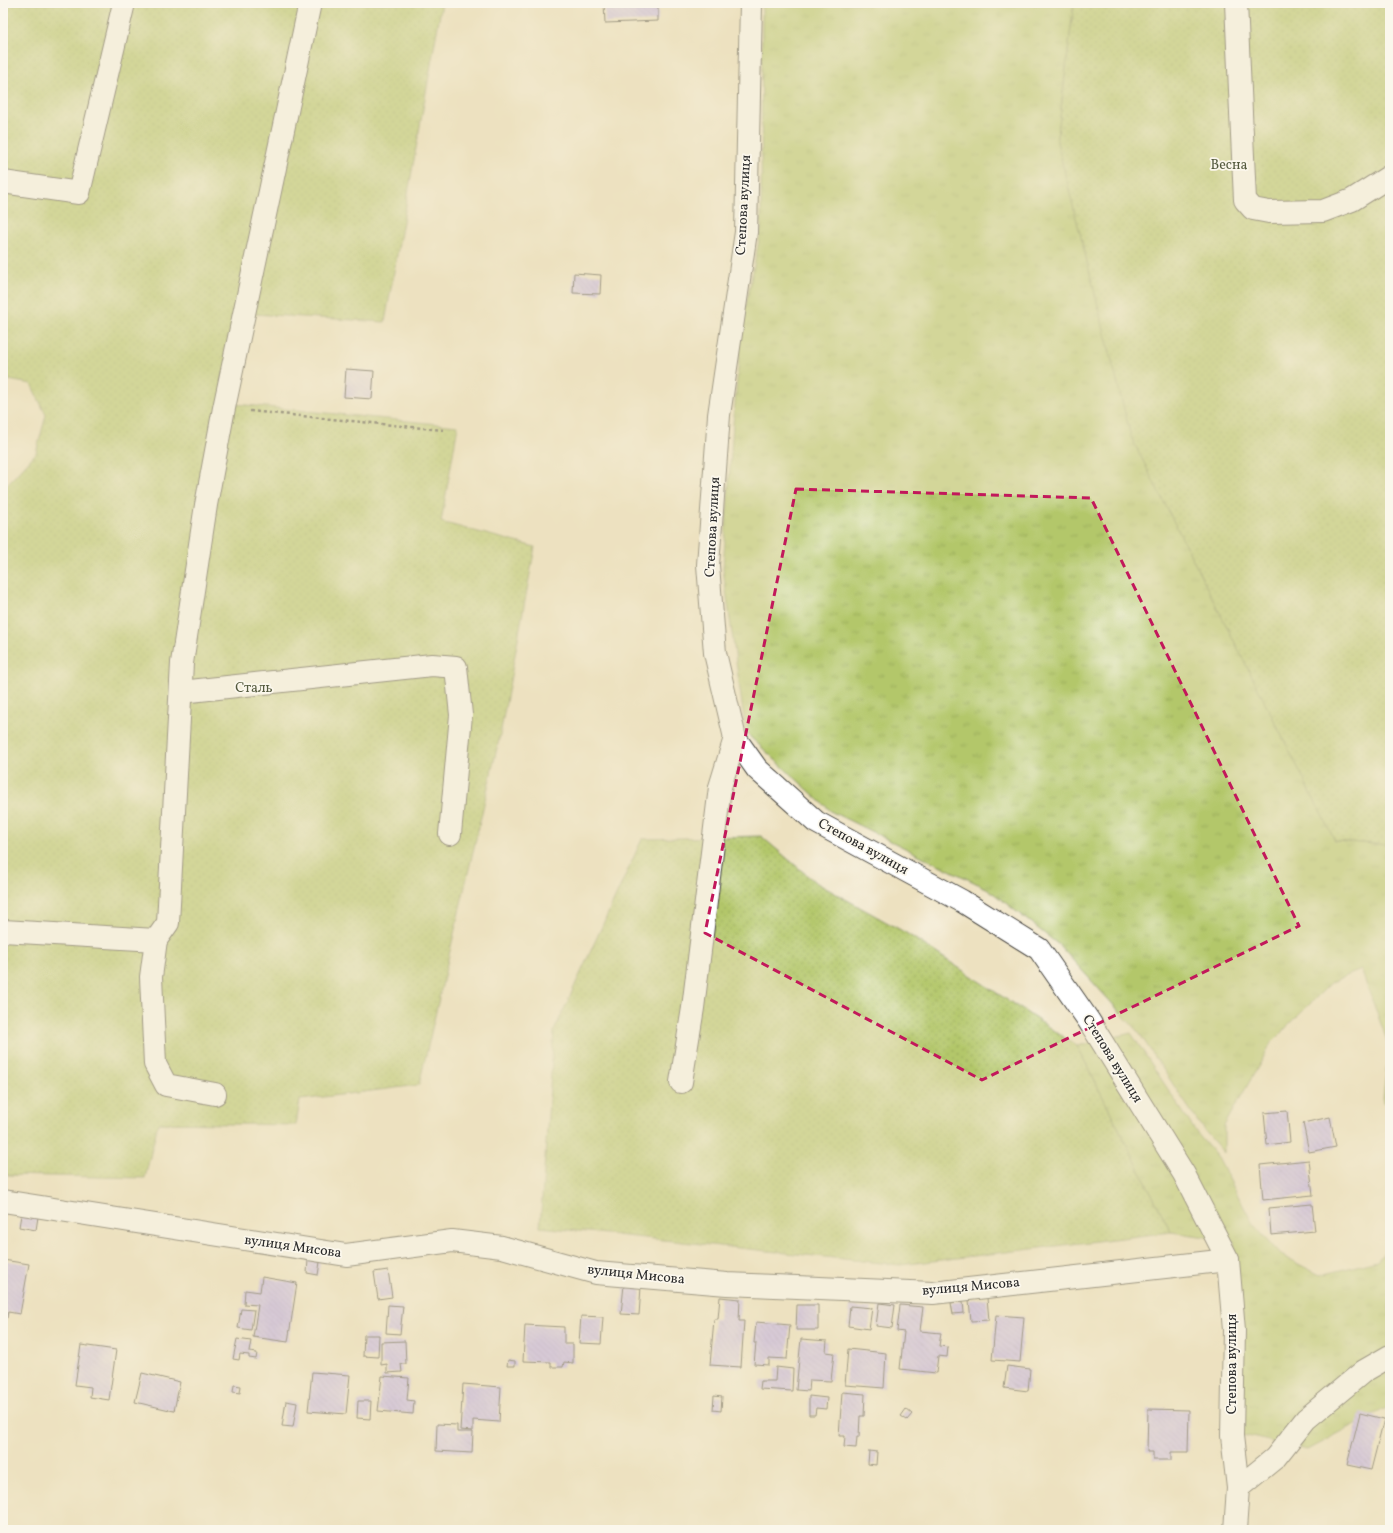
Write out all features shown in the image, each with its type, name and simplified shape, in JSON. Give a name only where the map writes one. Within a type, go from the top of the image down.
[{"type":"street","points":[[3,182],[79,193],[124,3]]},
{"type":"street","points":[[215,1094],[166,1085],[155,1064],[151,977],[156,940],[168,923],[182,663],[206,505],[224,408],[310,3]]},
{"type":"street","name":"Степова вулиця","points":[[751,3],[746,232],[719,415],[708,565],[715,653],[735,738],[757,769],[816,822],[962,901],[1039,949],[1089,1021],[1184,1174],[1228,1260],[1234,1330],[1232,1436],[1238,1488],[1235,1530]]},
{"type":"street","points":[[1236,3],[1245,200],[1253,209],[1269,212],[1323,211],[1352,200],[1390,176]]},
{"type":"street","points":[[181,692],[432,665],[456,668],[461,715],[450,834]]},
{"type":"street","points":[[681,1082],[694,1008],[720,786],[735,738]]},
{"type":"street","points":[[3,931],[156,940]]},
{"type":"street","name":"вулиця Мисова","points":[[3,1201],[346,1255],[452,1242],[502,1247],[596,1273],[727,1284],[933,1293],[1228,1260]]},
{"type":"street","points":[[1238,1488],[1275,1458],[1306,1419],[1364,1371],[1390,1356]]},
{"type":"path","points":[[224,408],[443,430]]},
{"type":"highlighted area","points":[[796,489],[1091,498],[1299,926],[982,1080],[705,933]]},
{"type":"green space","name":"Сталь","points":[[3,3],[442,3],[385,322],[253,314],[236,404],[458,426],[441,522],[535,547],[500,735],[419,1085],[300,1100],[296,1125],[158,1123],[145,1178],[3,1175],[3,489],[36,453],[46,415],[31,384],[3,379]]},
{"type":"green space","points":[[762,3],[1074,3],[1057,142],[1335,841],[1390,845],[1390,1121],[1383,1098],[1389,1046],[1361,970],[1332,982],[1273,1041],[1224,1126],[1224,1153],[1202,1128],[1139,1033],[1059,945],[988,889],[832,812],[746,733],[723,569],[733,424],[742,325],[761,230]]},
{"type":"green space","name":"Весна","points":[[1074,3],[1390,3],[1390,845],[1335,841],[1131,437],[1057,142]]},
{"type":"green space","points":[[761,836],[815,882],[906,933],[1077,1046],[1171,1232],[900,1265],[540,1227],[554,1031],[642,839]]},
{"type":"green space","points":[[1131,1033],[1196,1132],[1218,1158],[1253,1224],[1281,1255],[1320,1275],[1377,1261],[1390,1245],[1390,1406],[1307,1450],[1239,1434],[1241,1329],[1234,1241],[1171,1232],[1077,1046]]},
{"type":"building","points":[[604,3],[658,3],[658,21],[605,23]]},
{"type":"building","points":[[574,273],[601,275],[600,294],[573,293]]},
{"type":"building","points":[[346,369],[374,371],[372,399],[344,397]]},
{"type":"building","points":[[1287,1111],[1290,1142],[1267,1145],[1264,1113]]},
{"type":"building","points":[[1330,1117],[1336,1147],[1309,1152],[1303,1123]]},
{"type":"building","points":[[1309,1160],[1313,1195],[1263,1200],[1260,1165]]},
{"type":"building","points":[[1312,1204],[1315,1231],[1271,1235],[1269,1208]]},
{"type":"building","points":[[21,1215],[38,1217],[36,1230],[19,1227]]},
{"type":"building","points":[[3,1260],[29,1264],[20,1314],[8,1312],[7,1318],[3,1317]]},
{"type":"building","points":[[308,1260],[320,1262],[318,1275],[307,1273]]},
{"type":"building","points":[[388,1270],[392,1297],[378,1299],[374,1272]]},
{"type":"building","points":[[262,1277],[297,1283],[288,1342],[253,1337],[258,1305],[244,1304],[245,1290],[260,1292]]},
{"type":"building","points":[[624,1285],[641,1287],[639,1315],[621,1314]]},
{"type":"building","points":[[720,1297],[740,1299],[739,1321],[744,1321],[741,1367],[710,1365],[714,1319],[718,1319]]},
{"type":"building","points":[[987,1298],[989,1320],[971,1321],[969,1300]]},
{"type":"building","points":[[963,1301],[964,1313],[953,1314],[951,1303]]},
{"type":"building","points":[[879,1303],[895,1305],[892,1328],[876,1326]]},
{"type":"building","points":[[388,1305],[403,1306],[400,1334],[386,1333]]},
{"type":"building","points":[[797,1305],[818,1305],[818,1330],[796,1330]]},
{"type":"building","points":[[900,1305],[923,1307],[920,1331],[941,1333],[939,1346],[948,1347],[947,1357],[938,1356],[936,1373],[900,1369],[904,1332],[897,1331]]},
{"type":"building","points":[[850,1306],[872,1308],[869,1329],[848,1326]]},
{"type":"building","points":[[241,1309],[254,1310],[251,1330],[238,1328]]},
{"type":"building","points":[[996,1315],[1024,1317],[1020,1362],[992,1360]]},
{"type":"building","points":[[581,1316],[603,1317],[601,1344],[579,1343]]},
{"type":"building","points":[[756,1322],[790,1325],[787,1359],[769,1358],[769,1365],[754,1364]]},
{"type":"building","points":[[525,1325],[564,1327],[564,1344],[573,1344],[573,1363],[564,1362],[563,1367],[551,1367],[551,1362],[523,1361]]},
{"type":"building","points":[[364,1335],[379,1335],[378,1357],[363,1356]]},
{"type":"building","points":[[237,1339],[251,1341],[249,1352],[257,1353],[256,1359],[249,1358],[249,1355],[240,1354],[239,1360],[233,1359]]},
{"type":"building","points":[[801,1339],[827,1341],[826,1352],[834,1353],[831,1381],[810,1380],[809,1391],[796,1390]]},
{"type":"building","points":[[405,1341],[406,1364],[401,1364],[402,1372],[387,1373],[387,1364],[381,1365],[381,1342]]},
{"type":"building","points":[[81,1345],[116,1350],[109,1400],[90,1397],[91,1387],[75,1385]]},
{"type":"building","points":[[848,1349],[886,1353],[884,1388],[845,1385]]},
{"type":"building","points":[[508,1360],[515,1361],[515,1366],[507,1366]]},
{"type":"building","points":[[1007,1366],[1030,1369],[1028,1391],[1004,1388]]},
{"type":"building","points":[[776,1367],[793,1369],[792,1391],[760,1389],[761,1381],[775,1381]]},
{"type":"building","points":[[312,1372],[350,1375],[346,1414],[308,1411]]},
{"type":"building","points":[[142,1373],[180,1382],[174,1411],[135,1402]]},
{"type":"building","points":[[382,1376],[409,1378],[407,1400],[414,1401],[413,1414],[378,1411]]},
{"type":"building","points":[[463,1384],[501,1387],[499,1422],[473,1420],[473,1431],[460,1430]]},
{"type":"building","points":[[234,1385],[241,1386],[240,1393],[233,1392]]},
{"type":"building","points":[[842,1392],[865,1394],[864,1416],[860,1416],[859,1437],[857,1437],[856,1448],[844,1447],[845,1436],[839,1436]]},
{"type":"building","points":[[714,1396],[722,1397],[721,1411],[713,1410]]},
{"type":"building","points":[[809,1396],[827,1398],[826,1409],[816,1408],[815,1415],[809,1415]]},
{"type":"building","points":[[286,1401],[297,1403],[293,1427],[282,1426]]},
{"type":"building","points":[[358,1401],[371,1401],[370,1419],[357,1418]]},
{"type":"building","points":[[906,1409],[912,1414],[907,1420],[901,1416]]},
{"type":"building","points":[[1148,1409],[1189,1410],[1188,1452],[1171,1452],[1171,1460],[1153,1460],[1153,1452],[1147,1452]]},
{"type":"building","points":[[1360,1413],[1384,1419],[1371,1470],[1347,1465]]},
{"type":"building","points":[[437,1424],[457,1425],[457,1432],[473,1432],[472,1453],[436,1451]]},
{"type":"building","points":[[869,1451],[877,1452],[876,1465],[868,1464]]},
{"type":"building","points":[[3,1509],[6,1509],[4,1530],[3,1530]]}]
